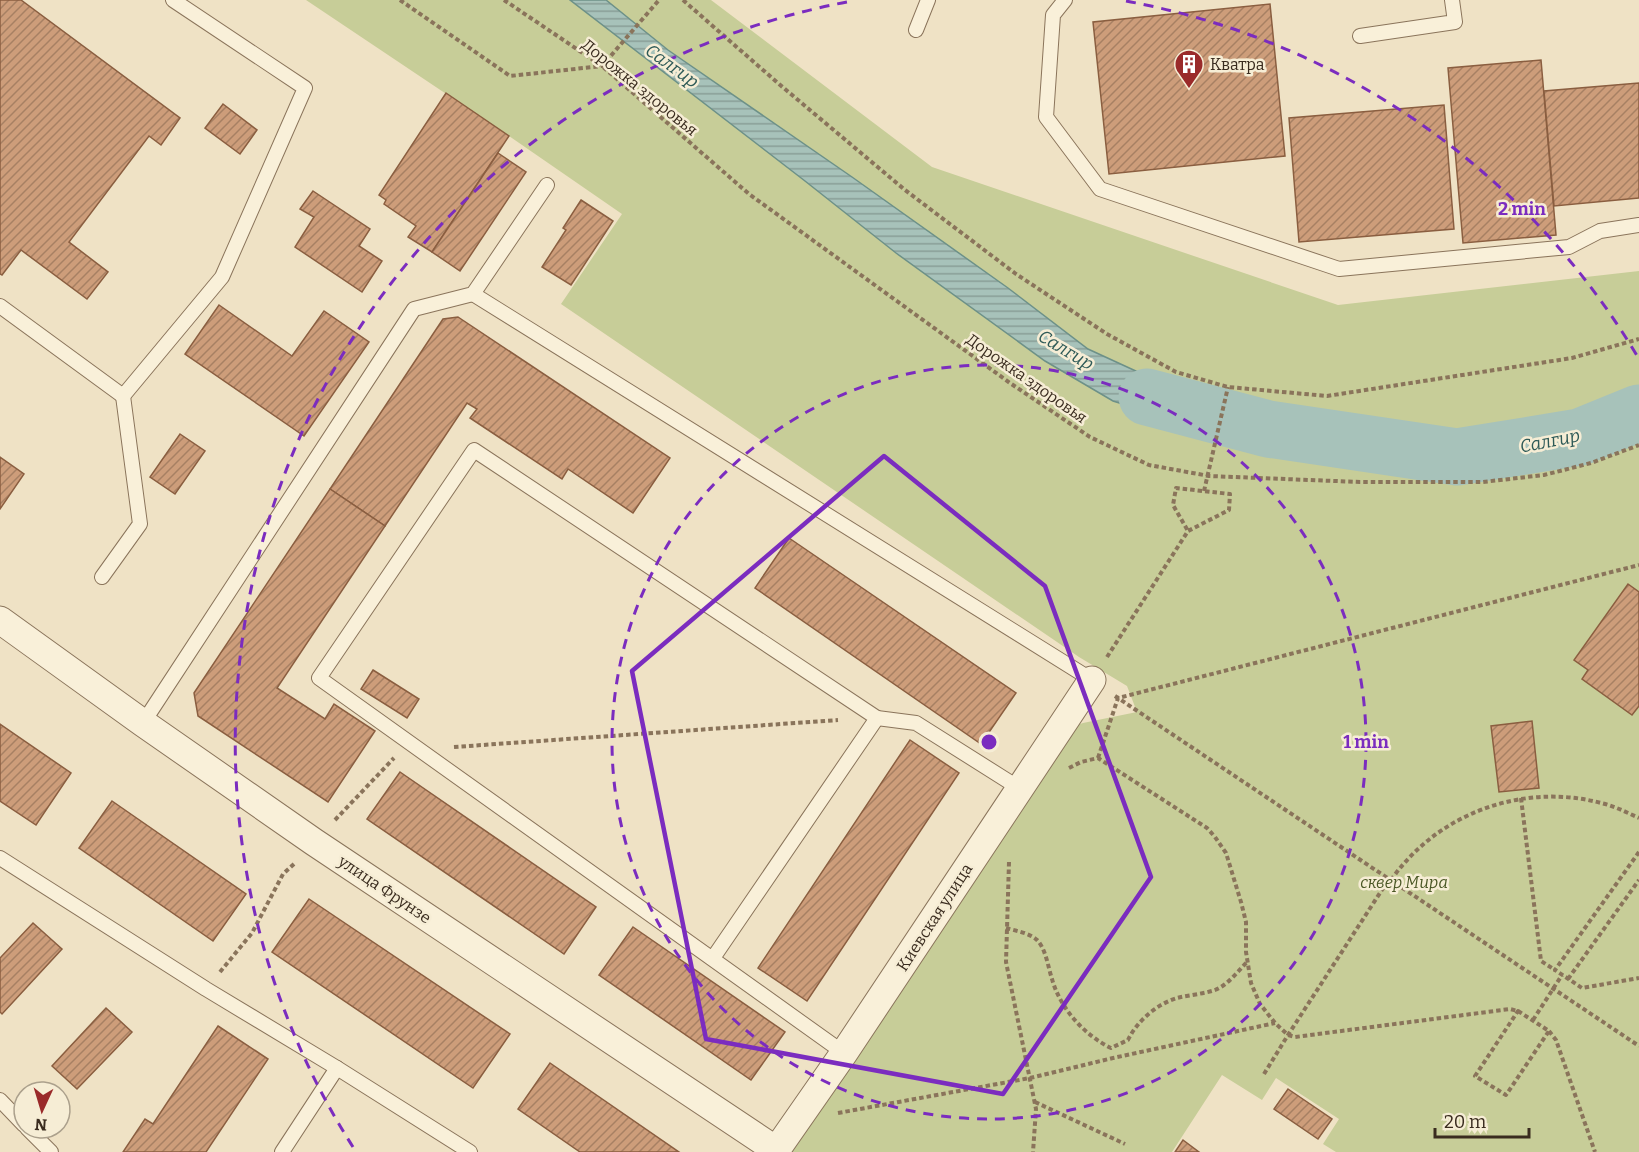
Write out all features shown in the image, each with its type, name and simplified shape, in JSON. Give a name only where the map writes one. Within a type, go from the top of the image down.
[{"type":"street","name":"улица Фрунзе","points":[[0,620],[324,849],[777,1151]]},
{"type":"street","name":"Киевская улица","points":[[777,1151],[1092,680]]},
{"type":"lane","points":[[123,396],[222,277],[305,88],[173,0]]},
{"type":"lane","points":[[915,30],[928,0]]},
{"type":"lane","points":[[1065,0],[1053,15],[1046,117],[1100,189],[1339,269],[1569,247],[1600,231],[1639,225]]},
{"type":"lane","points":[[1360,36],[1455,22],[1452,0]]},
{"type":"lane","points":[[143,723],[414,309],[473,294],[547,185]]},
{"type":"lane","points":[[473,294],[1092,680]]},
{"type":"lane","points":[[0,306],[123,396],[140,524],[102,577]]},
{"type":"lane","points":[[844,1053],[713,957],[319,678],[474,450],[877,718],[916,723],[1019,788]]},
{"type":"lane","points":[[713,957],[877,718]]},
{"type":"lane","points":[[0,858],[206,989],[470,1152]]},
{"type":"lane","points":[[282,1152],[337,1068]]},
{"type":"lane","points":[[0,1100],[12,1112]]},
{"type":"lane","points":[[39,1140],[51,1152]]},
{"type":"path","points":[[400,0],[510,76],[602,66],[659,0]]},
{"type":"path","name":"Дорожка здоровья","points":[[504,0],[602,66],[749,194],[1010,383],[1090,436],[1149,465],[1209,476],[1360,482],[1483,482],[1544,475],[1591,463],[1639,446]]},
{"type":"path","points":[[682,0],[905,190],[1016,274],[1107,334],[1176,372],[1228,387],[1327,396],[1572,358],[1639,339]]},
{"type":"path","points":[[1204,491],[1228,387]]},
{"type":"path","points":[[1188,531],[1173,505],[1176,488],[1230,494],[1229,510],[1188,531],[1092,680],[1639,1046]]},
{"type":"path","points":[[1118,698],[1639,565]]},
{"type":"path","points":[[1098,758],[1118,698]]},
{"type":"path","points":[[1066,770],[1081,762],[1098,758],[1207,828],[1215,837],[1226,853],[1246,922],[1246,952],[1251,983],[1260,1004],[1288,1035],[1295,1037],[1510,1009],[1518,1011],[1549,1031],[1556,1040],[1595,1152]]},
{"type":"path","points":[[1264,1074],[1390,879],[1414,852],[1446,827],[1482,809],[1521,798],[1562,796],[1601,803],[1639,818]]},
{"type":"path","points":[[1521,798],[1541,961],[1582,988],[1639,978]]},
{"type":"path","points":[[1555,970],[1639,852]]},
{"type":"path","points":[[1011,857],[1007,865],[1006,962],[1036,1109],[1033,1152]]},
{"type":"path","points":[[1568,979],[1639,880]]},
{"type":"path","points":[[1006,928],[1036,939],[1041,946],[1053,984],[1067,1009],[1080,1026],[1097,1042],[1111,1048],[1128,1040],[1133,1029],[1152,1011],[1175,999],[1215,990],[1225,984],[1247,962]]},
{"type":"path","points":[[1533,1020],[1562,975]]},
{"type":"path","points":[[1518,1011],[1475,1076],[1506,1095],[1549,1031]]},
{"type":"path","points":[[830,1114],[1030,1078],[1275,1023]]},
{"type":"path","points":[[1111,1048],[1113,1058]]},
{"type":"path","points":[[1035,1102],[1125,1144]]},
{"type":"highlighted area","points":[[884,456],[1045,586],[1151,877],[1003,1094],[706,1039],[632,671]]},
{"type":"green space","name":"сквер Мира","points":[[306,0],[711,0],[932,167],[1338,305],[1639,271],[1639,1152],[1336,1152],[1323,1144],[1339,1119],[1276,1078],[1262,1100],[1222,1075],[1172,1152],[784,1152],[1068,728],[1137,712],[1127,686],[1079,657],[561,304],[622,214]]},
{"type":"water","points":[[570,0],[606,0],[668,50],[1008,288],[1088,349],[1151,378],[1226,401],[1222,435],[1113,401],[1045,361],[896,253]]},
{"type":"building","points":[[0,0],[21,0],[180,118],[161,145],[149,136],[69,242],[108,272],[87,299],[21,250],[2,275],[0,274]]},
{"type":"building","name":"Кватра","points":[[1270,4],[1285,156],[1109,174],[1093,22]]},
{"type":"building","points":[[1541,60],[1556,235],[1463,243],[1448,68]]},
{"type":"building","points":[[1639,83],[1639,198],[1554,206],[1544,91]]},
{"type":"building","points":[[446,93],[509,136],[432,252],[408,237],[416,226],[384,204],[386,200],[379,195]]},
{"type":"building","points":[[223,104],[257,130],[240,154],[205,128]]},
{"type":"building","points":[[1444,105],[1454,229],[1299,242],[1289,118]]},
{"type":"building","points":[[498,153],[526,172],[460,271],[432,252]]},
{"type":"building","points":[[313,191],[370,229],[359,246],[382,261],[362,292],[295,247],[314,217],[300,209]]},
{"type":"building","points":[[581,200],[613,221],[571,285],[542,267],[566,230],[563,228]]},
{"type":"building","points":[[219,305],[292,356],[324,311],[369,342],[304,436],[185,354]]},
{"type":"building","points":[[458,317],[670,458],[633,513],[568,469],[562,479],[470,418],[477,409],[467,403],[385,526],[330,489],[443,319]]},
{"type":"building","points":[[180,434],[205,451],[175,494],[150,477]]},
{"type":"building","points":[[0,457],[24,474],[0,509]]},
{"type":"building","points":[[330,489],[385,526],[277,688],[325,719],[334,704],[375,731],[328,802],[198,716],[194,693]]},
{"type":"building","points":[[789,538],[1016,693],[981,744],[755,588]]},
{"type":"building","points":[[1628,584],[1639,592],[1639,706],[1632,715],[1582,679],[1588,670],[1574,660]]},
{"type":"building","points":[[373,670],[419,699],[407,718],[361,689]]},
{"type":"building","points":[[1532,721],[1539,788],[1499,792],[1491,726]]},
{"type":"building","points":[[0,724],[71,773],[36,825],[0,801]]},
{"type":"building","points":[[910,740],[959,773],[807,1001],[758,968]]},
{"type":"building","points":[[400,772],[596,907],[564,954],[367,819]]},
{"type":"building","points":[[112,801],[246,894],[213,941],[79,848]]},
{"type":"building","points":[[309,899],[510,1034],[473,1088],[272,952]]},
{"type":"building","points":[[33,923],[62,949],[2,1014],[0,1012],[0,958]]},
{"type":"building","points":[[633,927],[785,1032],[751,1080],[599,975]]},
{"type":"building","points":[[106,1008],[132,1032],[77,1089],[72,1084],[72,1080],[67,1080],[52,1066]]},
{"type":"building","points":[[218,1026],[268,1059],[206,1152],[123,1152],[145,1119],[153,1124]]},
{"type":"building","points":[[550,1063],[679,1152],[580,1152],[518,1109]]},
{"type":"building","points":[[1288,1089],[1332,1119],[1318,1139],[1274,1109]]},
{"type":"building","points":[[1183,1140],[1199,1152],[1175,1152]]},
{"type":"waterway","name":"Салгир","points":[[1147,397],[1268,429],[1457,457],[1580,437],[1639,413]]},
{"type":"place","name":"Кватра","points":[[1189,90]]}]
